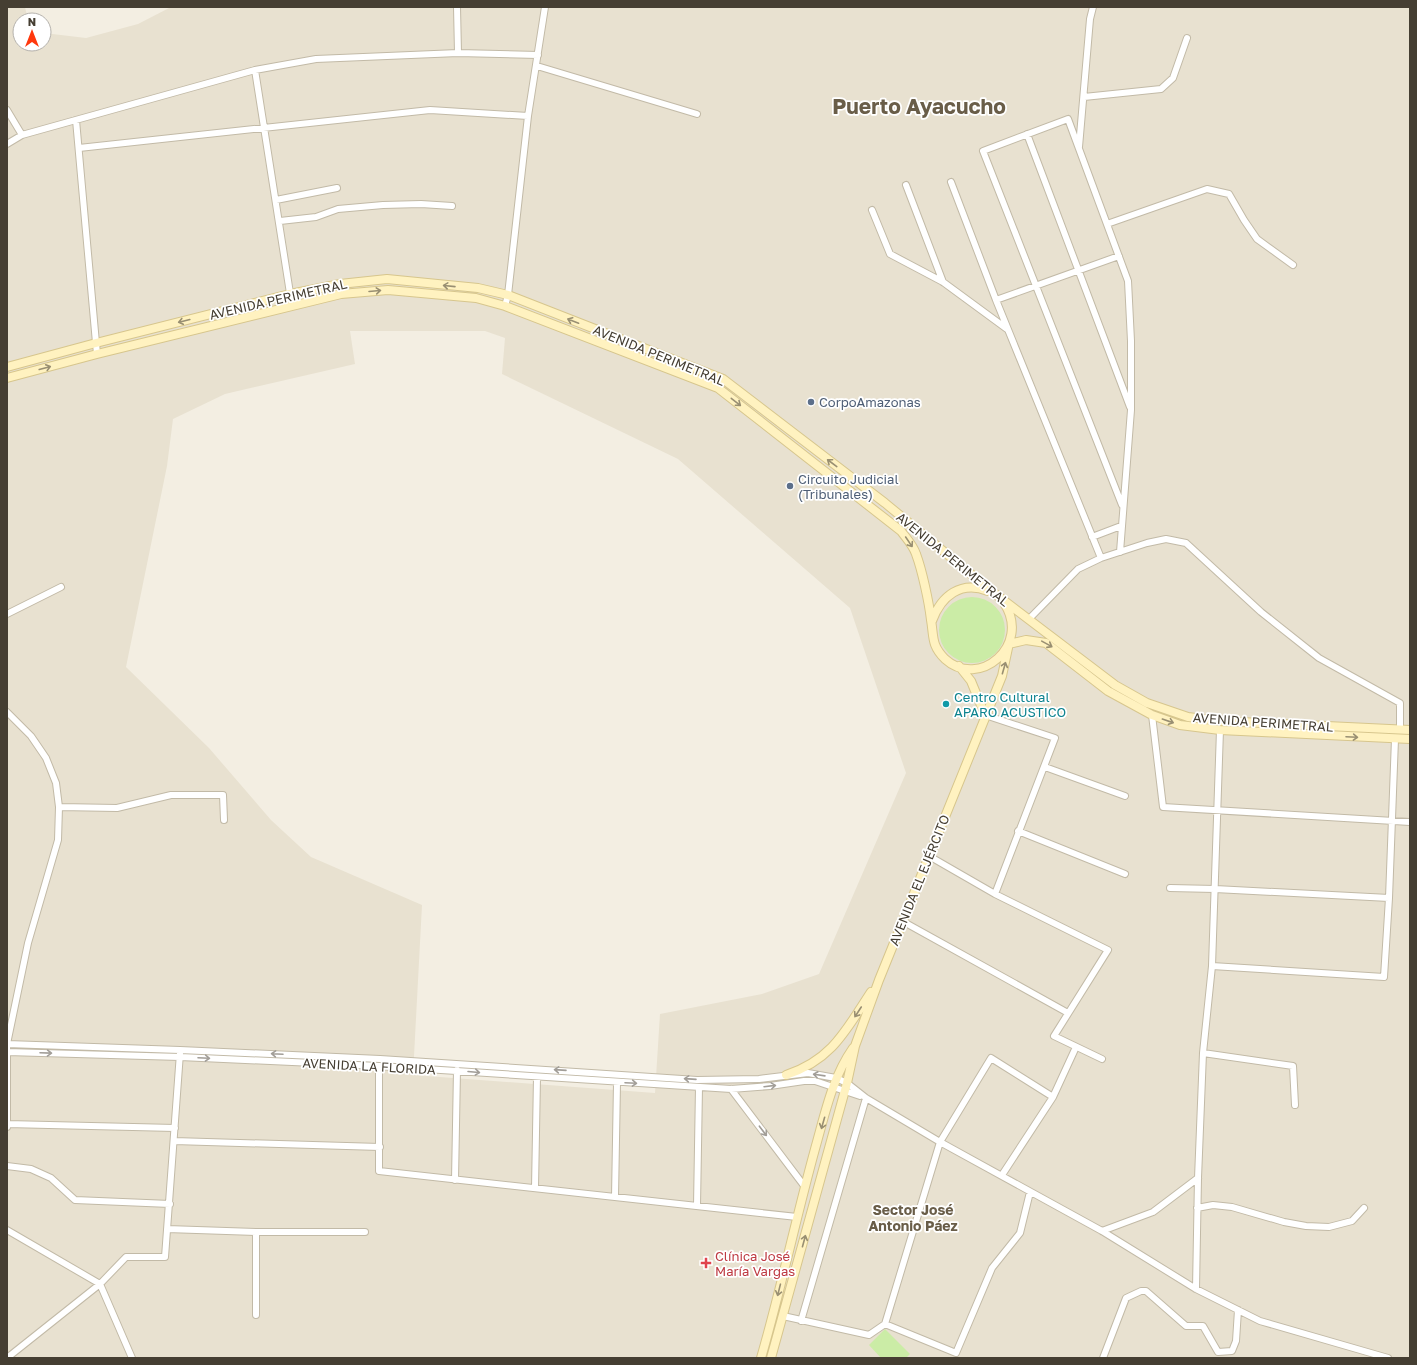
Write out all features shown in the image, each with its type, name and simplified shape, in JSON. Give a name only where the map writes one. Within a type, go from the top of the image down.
[{"type":"main road","name":"AVENIDA PERIMETRAL","points":[[7,367],[290,294],[340,284],[386,279],[478,288],[508,295],[723,379],[885,503],[994,594],[1115,685],[1148,703],[1188,717],[1220,721],[1410,730]]},
{"type":"main road","name":"AVENIDA PERIMETRAL","points":[[7,378],[97,354],[341,294],[388,290],[476,298],[505,306],[718,388],[901,531],[916,554],[932,621]]},
{"type":"main road","points":[[968,587],[982,588],[994,594],[1004,603],[1011,616],[1013,630],[1009,645],[999,658],[987,666],[973,668],[959,666],[946,659],[937,648],[932,635],[932,621],[936,608],[944,598],[956,591],[968,587]]},
{"type":"main road","name":"AVENIDA PERIMETRAL","points":[[1009,645],[1026,640],[1037,640],[1046,643],[1108,691],[1152,715],[1180,725],[1220,730],[1410,739]]},
{"type":"main road","name":"AVENIDA EL EJÉRCITO","points":[[771,1358],[846,1086],[855,1046],[902,921],[985,714],[1002,676],[1009,645]]},
{"type":"main road","points":[[959,666],[971,681],[985,714]]},
{"type":"main road","points":[[786,1075],[811,1066],[834,1045],[879,980]]},
{"type":"main road","name":"AVENIDA EL EJÉRCITO","points":[[761,1358],[805,1187],[835,1082],[842,1063],[855,1046]]},
{"type":"street","points":[[457,7],[458,53]]},
{"type":"street","points":[[505,306],[508,295],[528,116],[546,7]]},
{"type":"street","points":[[1079,148],[1090,19],[1093,7]]},
{"type":"street","points":[[1084,98],[1161,89],[1173,78],[1187,38]]},
{"type":"street","points":[[7,144],[22,135],[255,70],[316,59],[458,53],[538,55]]},
{"type":"street","points":[[537,66],[697,114]]},
{"type":"street","points":[[255,70],[292,306]]},
{"type":"street","points":[[7,110],[22,135]]},
{"type":"street","points":[[79,148],[430,110],[528,116]]},
{"type":"street","points":[[1120,552],[1122,505],[1131,410],[1131,341],[1128,281],[1068,119],[983,151],[1122,505]]},
{"type":"street","points":[[76,120],[97,354]]},
{"type":"street","points":[[1027,134],[1131,410]]},
{"type":"street","points":[[951,182],[996,300],[1101,558]]},
{"type":"street","points":[[906,185],[943,282]]},
{"type":"street","points":[[276,200],[337,188]]},
{"type":"street","points":[[1107,224],[1207,189],[1218,190],[1229,194],[1257,239],[1293,265]]},
{"type":"street","points":[[280,222],[316,217],[338,209],[421,204],[452,206]]},
{"type":"street","points":[[872,210],[890,254],[943,282],[1009,330]]},
{"type":"street","points":[[996,300],[1119,256]]},
{"type":"street","points":[[1092,537],[1121,526]]},
{"type":"street","points":[[1029,619],[1078,569],[1101,558],[1166,539],[1186,543],[1260,612],[1319,658],[1400,703],[1400,730]]},
{"type":"street","points":[[7,614],[61,587]]},
{"type":"street","points":[[7,712],[31,736],[46,758],[56,783],[59,807],[58,840],[28,943],[7,1044],[7,1125],[175,1128]]},
{"type":"street","points":[[985,714],[1055,738],[995,894]]},
{"type":"street","points":[[1152,715],[1163,807],[1410,822]]},
{"type":"street","points":[[1196,1289],[1197,1208],[1203,1053],[1212,966],[1216,888],[1220,730]]},
{"type":"street","points":[[1212,966],[1384,977],[1393,821],[1395,739]]},
{"type":"street","points":[[1045,767],[1125,796]]},
{"type":"street","points":[[59,807],[117,808],[171,795],[223,795],[224,820]]},
{"type":"street","points":[[1018,831],[1125,874]]},
{"type":"street","points":[[929,856],[995,894],[1108,950],[1054,1036],[1102,1059]]},
{"type":"street","points":[[1170,888],[1216,888],[1389,898]]},
{"type":"street","points":[[902,921],[1068,1013]]},
{"type":"street","points":[[7,1044],[180,1050],[458,1064],[697,1080],[759,1079],[808,1073],[846,1086],[940,1142],[1102,1231],[1196,1289],[1260,1321],[1388,1358]]},
{"type":"street","points":[[1002,1175],[1053,1097],[1076,1047]]},
{"type":"street","points":[[7,1358],[100,1284],[126,1257],[165,1258],[180,1050]]},
{"type":"street","name":"AVENIDA LA FLORIDA","points":[[8,1052],[180,1057],[379,1066],[457,1070],[617,1083],[731,1089],[770,1086],[804,1081],[835,1082]]},
{"type":"street","points":[[1203,1053],[1294,1066],[1295,1105]]},
{"type":"street","points":[[783,1316],[868,1335],[886,1324],[940,1142],[991,1058],[1053,1097]]},
{"type":"street","points":[[379,1066],[379,1171],[797,1217]]},
{"type":"street","points":[[455,1180],[457,1070]]},
{"type":"street","points":[[535,1188],[537,1077]]},
{"type":"street","points":[[615,1197],[617,1083]]},
{"type":"street","points":[[697,1206],[699,1087]]},
{"type":"street","points":[[731,1089],[805,1187]]},
{"type":"street","points":[[801,1320],[866,1098]]},
{"type":"street","points":[[174,1141],[380,1147]]},
{"type":"street","points":[[7,1166],[31,1169],[51,1178],[75,1200],[170,1204]]},
{"type":"street","points":[[1102,1231],[1153,1212],[1198,1178]]},
{"type":"street","points":[[886,1324],[956,1352],[992,1268],[1020,1232],[1030,1192]]},
{"type":"street","points":[[1197,1208],[1213,1205],[1232,1207],[1284,1222],[1306,1226],[1329,1227],[1352,1221],[1364,1208]]},
{"type":"street","points":[[167,1229],[256,1232],[365,1232]]},
{"type":"street","points":[[7,1230],[100,1284],[132,1358]]},
{"type":"street","points":[[256,1232],[256,1315]]},
{"type":"street","points":[[1102,1358],[1126,1298],[1141,1291],[1146,1291],[1186,1326],[1203,1326],[1218,1352],[1232,1351],[1236,1341],[1238,1310]]},
{"type":"shaded area","points":[[7,7],[25,7],[26,12],[12,12],[12,52],[52,52],[52,34],[86,38],[138,24],[171,7],[1410,7],[1410,1358],[7,1358]],"holes":[[[350,331],[485,331],[505,338],[502,374],[678,459],[850,608],[906,773],[819,974],[762,994],[660,1014],[655,1093],[413,1075],[422,905],[311,857],[271,820],[209,748],[126,667],[167,466],[173,419],[225,394],[355,364]]]},
{"type":"green space","points":[[972,597],[985,600],[995,607],[1002,617],[1005,630],[1002,643],[995,653],[985,660],[972,663],[959,660],[949,653],[942,643],[939,630],[942,617],[949,607],[959,600]]},
{"type":"green space","points":[[885,1329],[910,1354],[906,1358],[881,1358],[869,1345]]},
{"type":"place","name":"CorpoAmazonas","points":[[811,402]]},
{"type":"place","name":"Circuito Judicial (Tribunales)","points":[[790,486]]},
{"type":"place","name":"Centro Cultural APARO ACUSTICO","points":[[946,704]]},
{"type":"place","name":"Clínica José María Vargas","points":[[706,1263]]},
{"type":"district","name":"Puerto Ayacucho","points":[[919,107]]},
{"type":"district","name":"Sector José Antonio Páez","points":[[913,1218]]}]
